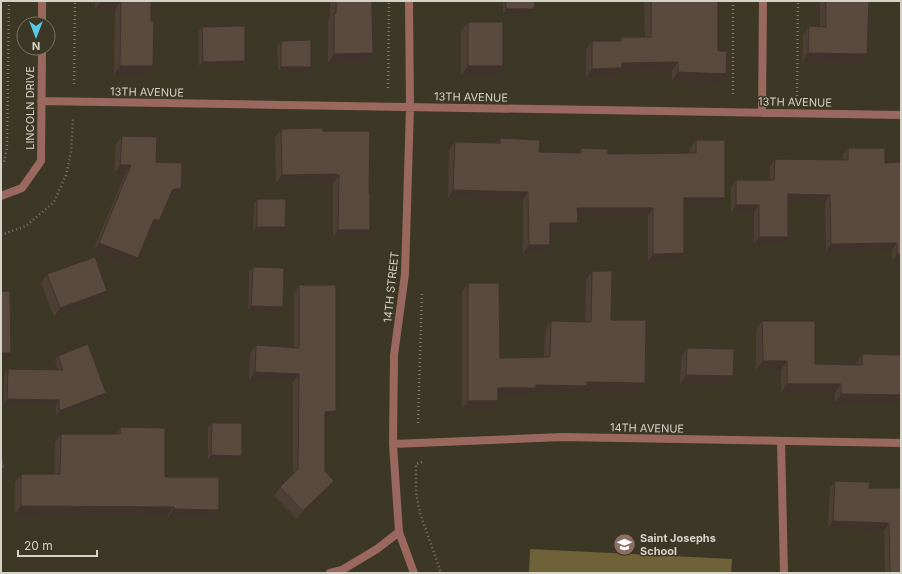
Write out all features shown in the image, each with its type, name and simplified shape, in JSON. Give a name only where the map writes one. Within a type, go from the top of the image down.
[{"type":"street","points":[[42,1],[42,16]]},
{"type":"street","name":"14TH STREET","points":[[409,1],[410,107],[405,274],[394,355],[393,444],[399,532],[414,573]]},
{"type":"street","points":[[762,112],[763,1]]},
{"type":"street","name":"LINCOLN DRIVE","points":[[1,196],[22,188],[41,161],[42,56]]},
{"type":"street","name":"13TH AVENUE","points":[[41,101],[901,115]]},
{"type":"street","name":"14TH AVENUE","points":[[393,444],[562,437],[901,443]]},
{"type":"street","points":[[781,441],[784,573]]},
{"type":"street","points":[[330,573],[342,570],[377,549],[399,532]]},
{"type":"path","points":[[1,164],[4,162],[7,148],[9,1]]},
{"type":"path","points":[[74,1],[74,87]]},
{"type":"path","points":[[732,97],[733,1]]},
{"type":"path","points":[[797,99],[798,1]]},
{"type":"path","points":[[1,235],[26,226],[54,202],[66,175],[74,117]]},
{"type":"path","points":[[418,423],[422,289]]},
{"type":"path","points":[[420,513],[441,573]]},
{"type":"shaded area","points":[[530,549],[732,559],[731,573],[529,573]]},
{"type":"building","points":[[121,1],[151,1],[151,21],[154,21],[153,66],[120,66]]},
{"type":"building","points":[[336,1],[372,1],[373,53],[334,54],[334,13],[336,13]]},
{"type":"building","points":[[506,1],[535,1],[534,9],[506,9]]},
{"type":"building","points":[[651,1],[718,1],[718,51],[727,51],[726,74],[678,72],[678,62],[622,63],[622,68],[592,69],[592,41],[621,41],[621,37],[651,37]]},
{"type":"building","points":[[826,1],[869,1],[867,54],[808,53],[809,26],[826,27]]},
{"type":"building","points":[[468,22],[503,22],[503,66],[468,66]]},
{"type":"building","points":[[245,26],[245,61],[203,62],[202,27]]},
{"type":"building","points":[[311,40],[311,67],[281,67],[281,41]]},
{"type":"building","points":[[323,128],[323,131],[370,131],[370,230],[338,230],[339,175],[282,175],[281,129]]},
{"type":"building","points":[[122,136],[157,137],[156,162],[182,163],[181,189],[173,189],[159,221],[154,219],[138,258],[99,243],[131,165],[120,165]]},
{"type":"building","points":[[500,138],[540,140],[539,152],[581,153],[581,148],[608,149],[608,154],[696,153],[696,140],[725,140],[725,198],[684,198],[684,253],[653,254],[653,208],[577,208],[578,223],[550,223],[550,245],[529,245],[528,192],[453,190],[455,142],[500,143]]},
{"type":"building","points":[[848,148],[885,148],[885,163],[901,162],[901,254],[897,254],[897,243],[831,244],[830,195],[788,194],[788,237],[759,237],[759,205],[736,205],[736,180],[774,180],[775,159],[848,160]]},
{"type":"building","points":[[257,199],[286,199],[285,227],[257,227]]},
{"type":"building","points":[[95,257],[107,291],[60,308],[47,274]]},
{"type":"building","points":[[253,267],[284,268],[283,307],[251,306]]},
{"type":"building","points":[[592,271],[612,271],[611,320],[646,320],[645,383],[587,382],[587,386],[536,385],[536,388],[498,388],[498,401],[468,401],[468,283],[499,283],[500,358],[550,357],[551,321],[591,322]]},
{"type":"building","points":[[299,285],[336,285],[336,411],[325,412],[325,471],[334,481],[303,511],[280,487],[298,469],[299,374],[255,372],[256,345],[299,348]]},
{"type":"building","points":[[1,291],[10,291],[11,353],[1,353]]},
{"type":"building","points":[[762,321],[815,321],[815,364],[862,365],[862,354],[901,355],[901,395],[841,394],[841,384],[787,384],[787,361],[763,361]]},
{"type":"building","points":[[88,344],[106,393],[59,411],[59,400],[7,399],[8,369],[63,370],[58,356]]},
{"type":"building","points":[[687,348],[734,349],[733,376],[686,375]]},
{"type":"building","points":[[212,423],[242,423],[242,456],[211,455]]},
{"type":"building","points":[[120,427],[165,428],[165,477],[219,477],[219,510],[174,509],[174,507],[21,506],[21,474],[60,474],[61,434],[120,434]]},
{"type":"building","points":[[1,451],[5,468],[1,469]]},
{"type":"building","points":[[835,481],[870,482],[869,488],[901,488],[901,573],[890,573],[889,523],[833,521]]},
{"type":"place","name":"Saint Josephs School","points":[[625,544]]}]
